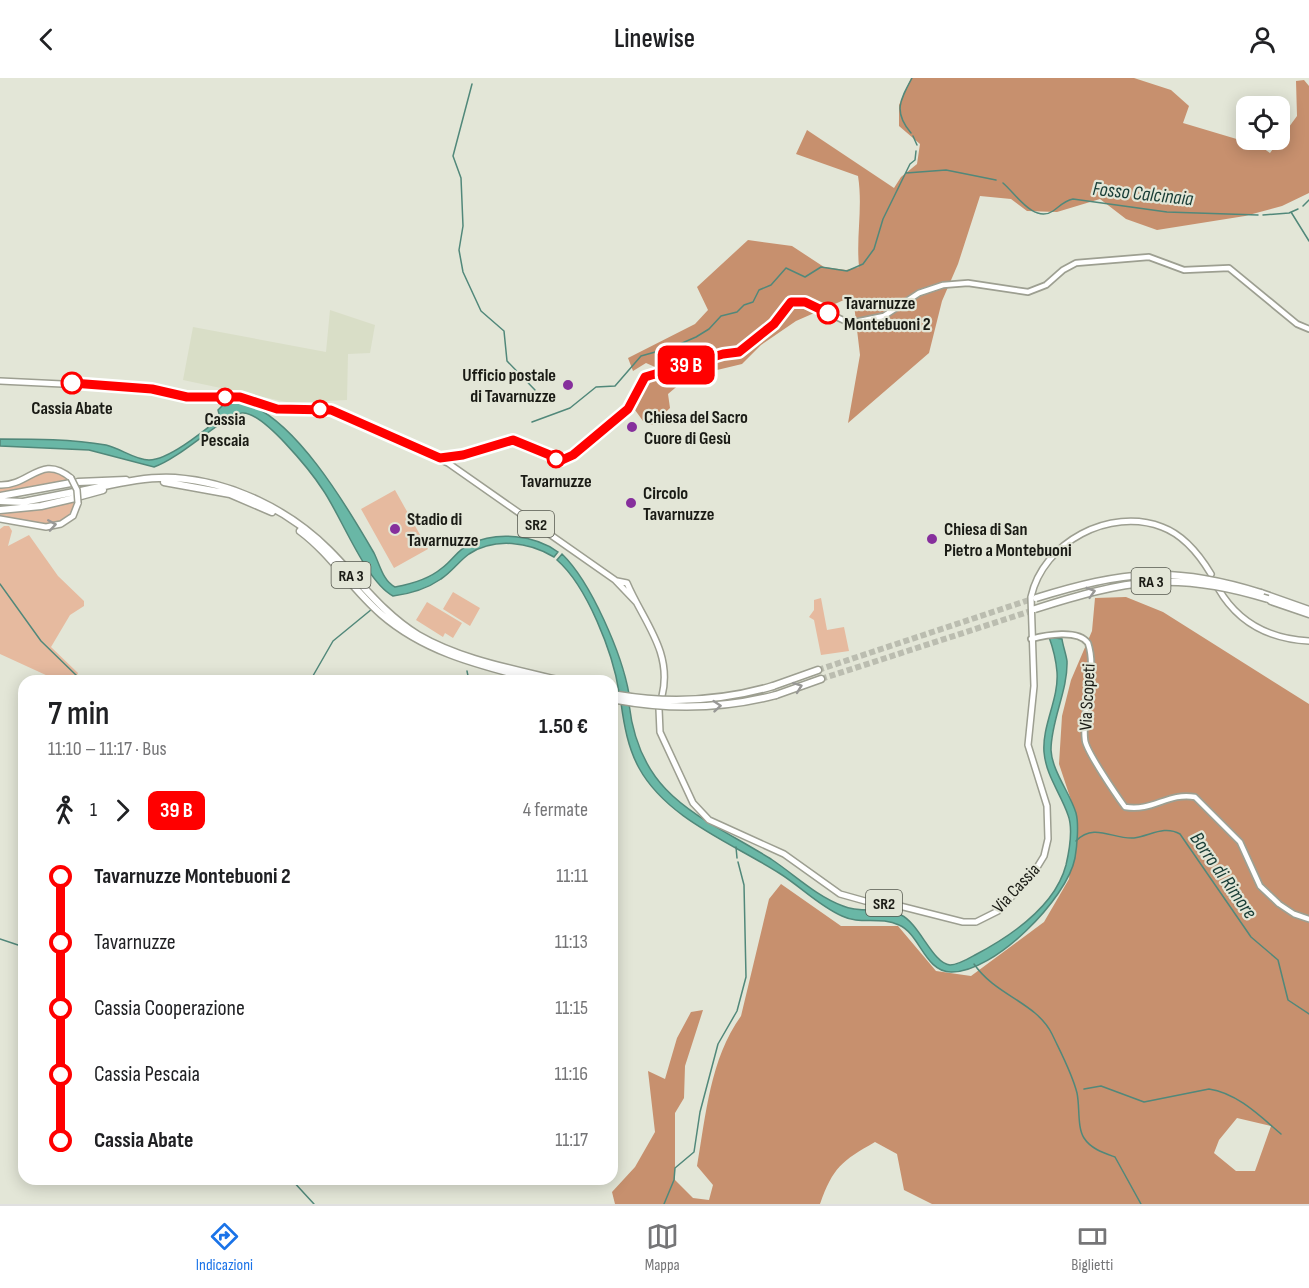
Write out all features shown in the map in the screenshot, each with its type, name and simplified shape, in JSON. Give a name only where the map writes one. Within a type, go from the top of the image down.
[{"type":"highway","name":"RA 3","points":[[0,501],[23,502],[78,496],[142,481],[177,478],[202,482],[265,504],[315,537],[384,610],[418,634],[454,652],[537,675]]},
{"type":"highway","points":[[0,495],[73,481],[121,479],[142,481]]},
{"type":"highway","name":"RA 3","points":[[154,480],[194,485],[230,494],[272,512],[305,535],[381,614],[416,639],[453,657],[519,675]]},
{"type":"highway","points":[[0,510],[41,506],[78,496]]},
{"type":"highway","name":"RA 3","points":[[1036,598],[1092,581],[1139,574],[1203,577],[1261,593],[1309,610]]},
{"type":"highway","name":"RA 3","points":[[1035,609],[1096,590],[1147,581],[1201,582],[1268,599],[1309,614]]},
{"type":"highway","points":[[618,697],[699,700],[773,686],[818,670]]},
{"type":"highway","points":[[618,697],[685,708],[727,705],[776,695],[821,679]]},
{"type":"main road","points":[[440,458],[459,455],[510,440],[529,445],[562,460],[573,455],[628,409],[645,377],[723,354],[739,352],[769,329],[787,305],[795,301],[805,302],[847,322],[866,321],[884,316],[919,293],[942,285],[968,283],[1025,293],[1046,285],[1068,267],[1076,264],[1153,258],[1184,270],[1229,268],[1297,324],[1309,329]]},
{"type":"main road","name":"SR2","points":[[1,381],[145,388],[187,397],[240,397],[277,409],[331,410],[440,458],[624,585],[652,630],[663,658],[666,676],[662,696]]},
{"type":"main road","points":[[449,464],[459,455]]},
{"type":"main road","points":[[0,485],[17,483],[44,469],[56,469],[73,481],[78,496],[73,516],[54,527],[0,519]]},
{"type":"main road","name":"Via Cassia","points":[[659,709],[660,732],[693,803],[709,819],[784,854],[840,894],[963,922],[976,922],[998,911],[1013,897],[1040,865],[1046,849],[1049,816],[1028,745],[1034,686],[1031,597],[1040,573],[1059,548],[1080,533],[1093,528],[1130,522],[1162,527],[1181,537],[1211,574]]},
{"type":"main road","points":[[1218,588],[1233,610],[1258,629],[1292,640],[1309,641]]},
{"type":"main road","name":"Via Scopeti","points":[[1031,639],[1051,635],[1080,636],[1088,643],[1085,740],[1090,754],[1125,807],[1139,810],[1173,796],[1195,797],[1240,842],[1260,886],[1279,904],[1294,914],[1309,919]]},
{"type":"shaded area","points":[[911,78],[1134,78],[1171,90],[1189,106],[1183,123],[1236,139],[1236,150],[1266,150],[1270,153],[1272,150],[1290,150],[1290,126],[1297,116],[1296,81],[1304,80],[1309,86],[1309,193],[1282,206],[1245,216],[1157,230],[1126,219],[1100,199],[1057,212],[1027,211],[1011,199],[980,196],[958,264],[942,301],[929,353],[848,423],[860,355],[853,296],[796,321],[761,345],[742,364],[688,377],[668,394],[670,408],[652,425],[643,421],[635,410],[647,384],[659,376],[655,367],[646,363],[633,371],[628,358],[695,324],[708,310],[697,287],[748,240],[792,246],[824,267],[846,270],[859,267],[858,176],[796,154],[807,130],[894,188],[901,177],[917,164],[920,144],[899,126],[899,105]]},
{"type":"shaded area","points":[[330,310],[375,325],[370,353],[348,354],[347,400],[291,403],[183,380],[193,327],[326,352]]},
{"type":"shaded area","points":[[45,471],[58,472],[70,480],[0,494],[0,487],[14,486]]},
{"type":"shaded area","name":"Stadio di Tavarnuzze","points":[[395,490],[428,549],[394,568],[361,509]]},
{"type":"shaded area","points":[[76,502],[63,520],[54,523],[0,517],[0,512]]},
{"type":"shaded area","points":[[9,526],[12,531],[8,546],[29,535],[58,576],[84,601],[84,606],[70,615],[51,647],[78,673],[77,675],[46,675],[0,654],[0,529]]},
{"type":"shaded area","points":[[453,592],[480,608],[470,626],[443,609]]},
{"type":"shaded area","points":[[1126,597],[1163,612],[1309,704],[1309,1204],[932,1204],[904,1190],[897,1154],[875,1142],[854,1154],[840,1166],[829,1181],[820,1204],[615,1204],[612,1192],[635,1167],[655,1132],[648,1071],[665,1079],[677,1038],[691,1012],[703,1010],[685,1066],[684,1098],[675,1113],[675,1180],[693,1198],[709,1200],[713,1185],[697,1166],[711,1088],[722,1050],[741,1016],[769,899],[781,884],[841,926],[898,926],[936,971],[971,976],[1044,922],[1069,879],[1076,815],[1059,764],[1062,716],[1071,680],[1092,631],[1095,598]],"holes":[[[1237,1118],[1271,1126],[1255,1171],[1236,1171],[1214,1153],[1219,1140]]]},
{"type":"shaded area","points":[[821,598],[827,630],[844,627],[849,651],[821,655],[814,620],[809,617],[814,610],[814,600]]},
{"type":"shaded area","points":[[427,602],[462,623],[453,638],[445,633],[443,637],[416,620]]},
{"type":"water","points":[[241,402],[261,410],[280,424],[299,443],[350,512],[385,577],[395,587],[414,583],[432,575],[466,546],[492,537],[527,539],[549,546],[558,552],[554,557],[523,545],[490,545],[469,554],[445,576],[430,585],[393,596],[373,577],[330,501],[309,471],[274,432],[251,415],[242,413],[224,421],[176,455],[154,467],[89,450],[0,446],[0,439],[80,442],[106,445],[144,459],[157,459],[186,444],[220,418],[218,410],[225,403]]},
{"type":"water","points":[[562,554],[573,566],[594,600],[620,659],[629,694],[619,692],[618,675],[616,675],[597,621],[578,586],[557,560]]},
{"type":"water","points":[[1049,637],[1062,639],[1067,661],[1067,672],[1051,750],[1054,766],[1076,813],[1078,829],[1075,858],[1069,875],[1058,893],[1026,931],[1007,947],[968,969],[951,972],[942,970],[929,960],[912,936],[899,925],[885,921],[849,919],[834,912],[779,873],[683,816],[651,786],[639,768],[625,728],[621,703],[629,704],[635,736],[646,762],[660,783],[698,815],[771,859],[833,902],[857,910],[894,912],[908,919],[938,958],[944,963],[953,965],[963,962],[1003,939],[1030,919],[1052,894],[1066,865],[1070,840],[1069,820],[1045,761],[1044,752],[1045,732],[1057,682],[1056,663]]},
{"type":"waterway","points":[[911,133],[902,119],[900,106],[912,78]]},
{"type":"waterway","points":[[472,84],[453,156],[461,178],[463,226],[459,250],[463,272],[481,311],[504,331],[507,361],[535,390]]},
{"type":"waterway","points":[[913,136],[917,145]]},
{"type":"waterway","points":[[532,422],[570,408],[596,387],[615,386],[641,356],[673,347],[696,337],[709,329],[721,316],[737,312],[744,305],[753,302],[759,290],[771,285],[786,268],[805,277],[821,267],[847,271],[863,264],[874,249],[883,219],[910,164],[915,160],[916,151]]},
{"type":"waterway","name":"Fosso Calcinaia","points":[[906,173],[946,170],[996,180]]},
{"type":"waterway","name":"Fosso Calcinaia","points":[[1003,183],[1025,206],[1039,214],[1053,211],[1073,199],[1167,212],[1258,215]]},
{"type":"waterway","points":[[1303,206],[1309,200]]},
{"type":"waterway","name":"Fosso Calcinaia","points":[[1263,215],[1289,213],[1298,209]]},
{"type":"waterway","name":"Fosso Calcinaia","points":[[1291,212],[1309,241]]},
{"type":"waterway","points":[[0,584],[41,641],[76,675]]},
{"type":"waterway","points":[[313,675],[333,641],[372,609]]},
{"type":"waterway","points":[[467,671],[468,675]]},
{"type":"waterway","name":"Borro di Rimore","points":[[1076,841],[1083,835],[1097,832],[1127,838],[1163,831],[1180,834],[1251,937],[1278,960],[1288,1000],[1309,1014]]},
{"type":"waterway","points":[[736,847],[737,858]]},
{"type":"waterway","points":[[664,1204],[674,1180],[675,1168],[694,1152],[700,1112],[718,1044],[737,1011],[746,977],[744,885],[738,862]]},
{"type":"waterway","points":[[0,939],[18,945]]},
{"type":"waterway","points":[[974,964],[993,984],[1026,1006],[1045,1023],[1063,1056],[1075,1086],[1080,1128],[1084,1138],[1094,1148],[1115,1157],[1141,1204]]},
{"type":"waterway","points":[[1084,1089],[1101,1086],[1144,1102],[1209,1089],[1219,1091],[1248,1106],[1281,1134]]},
{"type":"waterway","points":[[297,1185],[314,1204]]},
{"type":"tunnel","points":[[818,670],[1035,598]]},
{"type":"tunnel","points":[[821,679],[1034,610]]},
{"type":"bus line","points":[[72,383],[152,389],[187,397],[240,397],[277,409],[331,410],[440,458],[463,455],[500,442],[517,440],[562,460],[573,455],[628,409],[645,377],[723,354],[742,351],[774,324],[791,302],[799,300],[828,313]]},
{"type":"place","name":"Tavarnuzze Montebuoni 2","points":[[828,313]]},
{"type":"place","name":"Cassia Abate","points":[[72,383]]},
{"type":"place","name":"Ufficio postale di Tavarnuzze","points":[[568,385]]},
{"type":"place","name":"Cassia Pescaia","points":[[225,397]]},
{"type":"place","name":"Chiesa del Sacro Cuore di Gesù","points":[[632,427]]},
{"type":"place","name":"Tavarnuzze","points":[[556,459]]},
{"type":"place","name":"Circolo Tavarnuzze","points":[[631,503]]},
{"type":"place","name":"Stadio di Tavarnuzze","points":[[395,529]]},
{"type":"place","name":"Chiesa di San Pietro a Montebuoni","points":[[932,539]]}]
